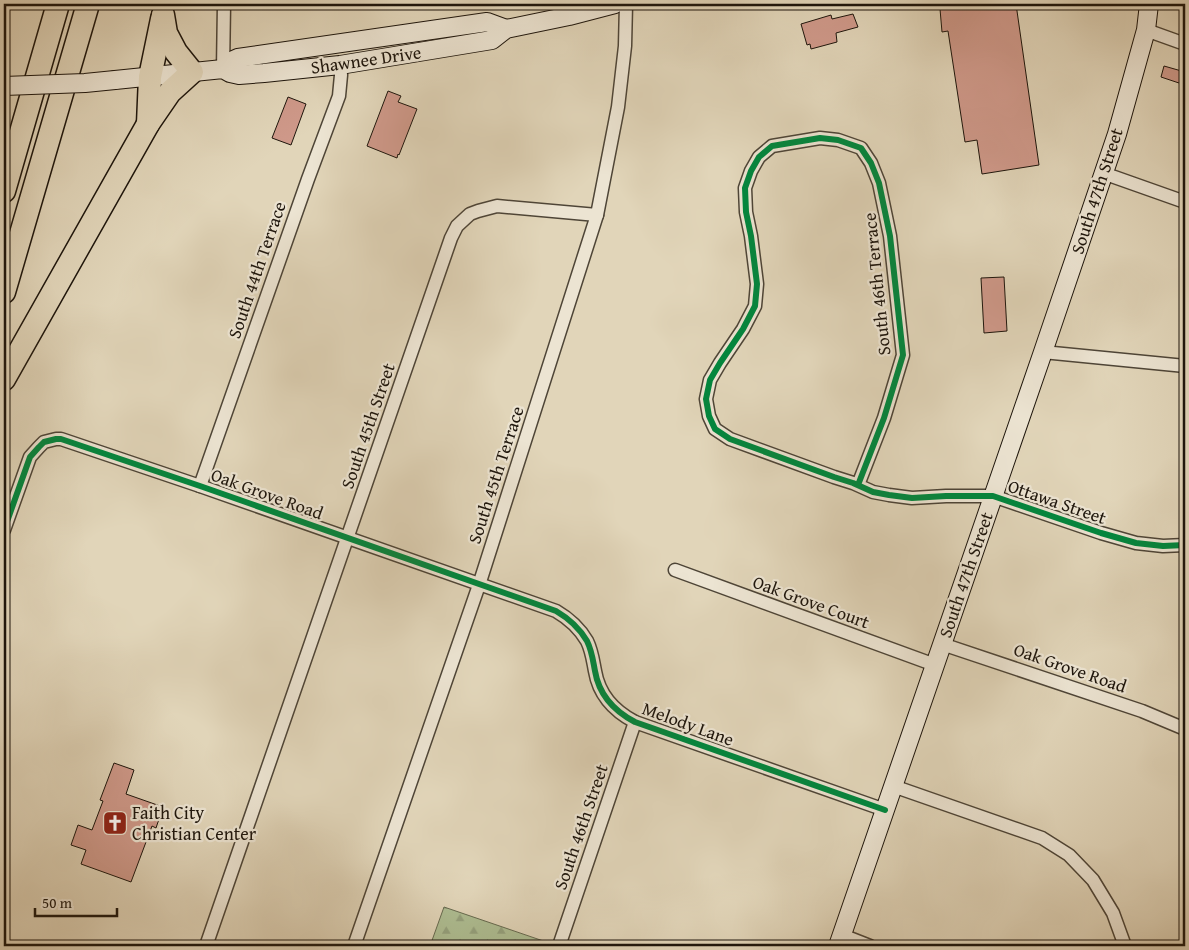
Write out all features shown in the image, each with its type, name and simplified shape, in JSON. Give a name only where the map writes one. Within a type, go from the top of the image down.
[{"type":"highway","points":[[4,191],[58,4]]},
{"type":"highway","points":[[4,292],[88,4]]},
{"type":"highway","points":[[4,379],[148,124],[170,92],[192,72],[176,52],[166,33],[164,9]]},
{"type":"highway","points":[[148,124],[150,77],[164,9]]},
{"type":"street","points":[[223,69],[224,4]]},
{"type":"street","name":"Shawnee Drive","points":[[4,86],[85,83],[223,69],[240,75],[340,65],[492,40],[506,29],[568,10],[615,4]]},
{"type":"street","name":"South 45th Terrace","points":[[354,946],[479,585],[597,215],[618,107],[625,46],[626,4]]},
{"type":"street","name":"South 47th Street","points":[[1146,30],[1148,4]]},
{"type":"street","name":"South 47th Street","points":[[840,941],[1117,134],[1146,30],[1159,4]]},
{"type":"street","name":"Shawnee Drive","points":[[223,69],[228,62],[238,58],[487,22],[506,29]]},
{"type":"street","points":[[433,30],[436,50]]},
{"type":"street","points":[[1146,30],[1185,44]]},
{"type":"street","points":[[334,44],[340,65]]},
{"type":"street","name":"South 44th Terrace","points":[[200,486],[339,96],[342,75],[340,65]]},
{"type":"street","name":"South 46th Terrace","points":[[765,152],[772,146],[790,142],[820,138],[838,140],[861,148],[871,163],[879,183],[890,236],[903,356],[884,418],[858,485]]},
{"type":"street","name":"Ottawa Street","points":[[765,152],[759,157],[751,171],[745,188],[746,212],[752,236],[757,284],[755,306],[743,329],[710,380],[706,399],[709,416],[715,429],[730,439],[873,492],[912,498],[993,496],[1136,543],[1163,546],[1185,545]]},
{"type":"street","points":[[1103,174],[1185,202]]},
{"type":"street","name":"South 45th Street","points":[[206,946],[451,238],[458,226],[470,214],[497,206],[597,215]]},
{"type":"street","points":[[1043,352],[1185,366]]},
{"type":"street","name":"Oak Grove Road","points":[[4,530],[30,457],[44,442],[61,439],[479,585]]},
{"type":"street","name":"Oak Grove Court","points":[[675,570],[935,666]]},
{"type":"street","name":"Melody Lane","points":[[479,585],[546,607],[568,619],[578,628],[586,640],[592,654],[595,673],[603,693],[610,704],[635,722],[885,810]]},
{"type":"street","name":"Oak Grove Road","points":[[942,644],[1142,711],[1185,730]]},
{"type":"street","name":"South 46th Street","points":[[560,943],[635,722]]},
{"type":"street","points":[[893,786],[1042,838],[1069,856],[1093,880],[1113,913],[1124,946]]},
{"type":"street","points":[[840,941],[870,946]]},
{"type":"green space","points":[[444,907],[558,946],[430,946]]},
{"type":"building","points":[[946,4],[1016,4],[1039,165],[982,174],[977,140],[965,142],[948,31],[942,32],[940,9]]},
{"type":"building","points":[[853,14],[858,27],[836,33],[837,42],[811,49],[810,44],[807,45],[801,24],[831,15],[832,19]]},
{"type":"building","points":[[1164,66],[1185,72],[1185,85],[1161,77]]},
{"type":"building","points":[[388,91],[401,96],[398,102],[417,109],[397,158],[367,146]]},
{"type":"building","points":[[288,97],[306,104],[291,145],[272,138]]},
{"type":"building","points":[[1004,277],[1007,331],[984,333],[981,278]]},
{"type":"building","name":"Faith City Christian Center","points":[[114,763],[134,770],[126,794],[163,807],[156,828],[152,826],[131,882],[81,864],[86,850],[71,845],[78,825],[92,830],[103,801],[100,800]]},
{"type":"cycle path","points":[[858,485],[884,418],[903,355],[890,236],[879,183],[871,163],[861,148],[838,140],[820,138],[772,146],[759,157],[751,171],[745,188],[746,212],[757,284],[755,306],[743,329],[710,380],[706,399],[709,416],[715,429],[730,439],[873,492],[912,498],[993,496],[1136,543],[1163,546],[1185,545]]},
{"type":"cycle path","points":[[4,530],[30,457],[44,442],[61,439],[556,611],[573,624],[587,641],[600,688],[614,707],[627,718],[885,810]]},
{"type":"place","name":"Faith City Christian Center","points":[[115,823]]}]
